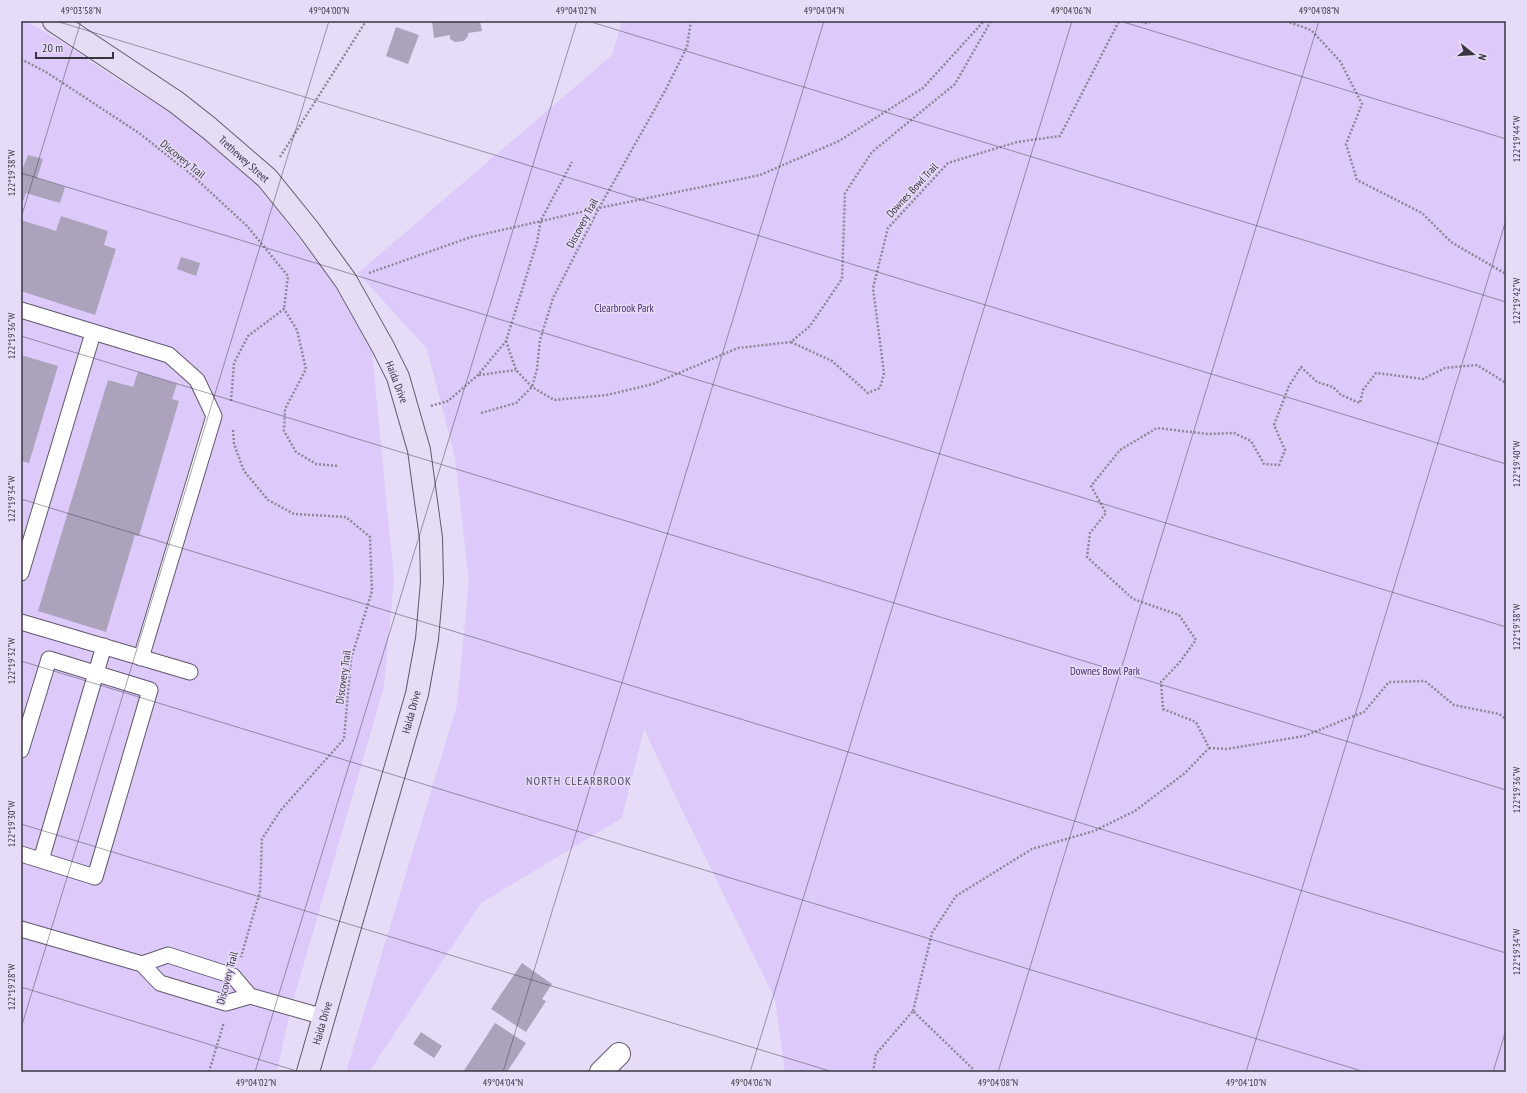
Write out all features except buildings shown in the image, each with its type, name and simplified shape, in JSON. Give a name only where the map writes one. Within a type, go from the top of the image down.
[{"type":"street","name":"Trethewey Street","points":[[54,21],[176,102],[267,178],[309,230],[346,281],[383,347]]},
{"type":"street","name":"Haida Drive","points":[[308,1072],[417,694],[428,640],[432,582],[431,538],[419,450],[398,378],[383,347]]},
{"type":"street","points":[[601,1072],[619,1054]]},
{"type":"lane","points":[[21,310],[169,355],[197,380],[214,416],[141,658]]},
{"type":"lane","points":[[21,573],[93,333]]},
{"type":"lane","points":[[21,622],[190,672]]},
{"type":"lane","points":[[40,860],[104,646]]},
{"type":"lane","points":[[21,750],[49,659],[150,690],[95,877],[21,854]]},
{"type":"lane","points":[[21,929],[142,964],[160,983],[226,1003],[250,996],[324,1017]]},
{"type":"lane","points":[[142,964],[168,955],[233,976],[250,996]]},
{"type":"path","points":[[267,178],[366,21]]},
{"type":"path","name":"Discovery Trail","points":[[532,388],[537,369],[540,340],[552,298],[599,208],[665,91],[687,47],[691,21]]},
{"type":"path","points":[[346,281],[471,237],[541,220],[760,175],[839,141],[923,88],[984,21]]},
{"type":"path","points":[[506,341],[516,370],[532,388],[554,400],[607,395],[652,384],[738,348],[791,342],[810,326],[842,279],[845,193],[872,152],[955,84],[991,21]]},
{"type":"path","name":"Downes Bowl Trail","points":[[791,342],[832,361],[868,393],[880,388],[884,373],[873,288],[888,228],[948,162],[1017,142],[1060,136],[1120,21]]},
{"type":"path","points":[[1136,21],[1146,23],[1154,21]]},
{"type":"path","points":[[1286,21],[1311,30],[1340,61],[1362,104],[1346,144],[1357,180],[1422,213],[1452,242],[1506,274]]},
{"type":"path","name":"Discovery Trail","points":[[21,59],[46,72],[139,133],[226,205],[247,226],[288,276],[284,309]]},
{"type":"path","points":[[408,413],[448,401],[478,375],[506,341],[537,242],[541,220],[572,162]]},
{"type":"path","points":[[231,402],[234,363],[248,336],[284,309],[297,330],[306,369],[285,409],[284,431],[296,452],[316,464],[339,466]]},
{"type":"path","points":[[1209,748],[1196,722],[1163,709],[1161,682],[1179,663],[1196,640],[1179,615],[1133,599],[1087,557],[1090,533],[1106,513],[1091,486],[1120,450],[1157,428],[1208,434],[1234,433],[1251,441],[1264,464],[1279,465],[1285,450],[1274,425],[1290,386],[1301,367],[1318,382],[1333,387],[1341,395],[1360,403],[1363,390],[1376,373],[1423,379],[1445,368],[1477,365],[1506,383]]},
{"type":"path","points":[[478,375],[516,370]]},
{"type":"path","points":[[482,413],[516,402],[532,388]]},
{"type":"path","name":"Discovery Trail","points":[[232,424],[234,444],[244,471],[268,500],[294,514],[346,517],[370,537],[372,591],[351,659],[344,739],[280,811],[262,839],[260,892],[235,978]]},
{"type":"path","points":[[873,1072],[876,1054],[913,1011],[932,934],[956,896],[1032,849],[1094,831],[1135,811],[1158,791],[1185,773],[1209,748],[1227,749],[1304,736],[1364,712],[1389,682],[1425,681],[1454,705],[1499,714],[1506,719]]},
{"type":"path","name":"Discovery Trail","points":[[209,1072],[229,1002]]},
{"type":"path","points":[[913,1011],[973,1069],[973,1072]]},
{"type":"green space","points":[[21,21],[26,21],[62,42],[130,88],[172,112],[258,186],[334,284],[372,351],[394,579],[384,687],[291,1008],[277,1072],[21,1072]]},
{"type":"green space","name":"Downes Bowl Park","points":[[622,21],[1506,21],[1506,1072],[785,1072],[775,999],[644,729],[622,818],[481,903],[369,1072],[346,1072],[457,705],[469,581],[455,458],[427,349],[358,273],[612,55]]},
{"type":"district","name":"NORTH CLEARBROOK","points":[[579,781]]},
{"type":"park label","name":"Clearbrook Park","points":[[624,308]]}]
